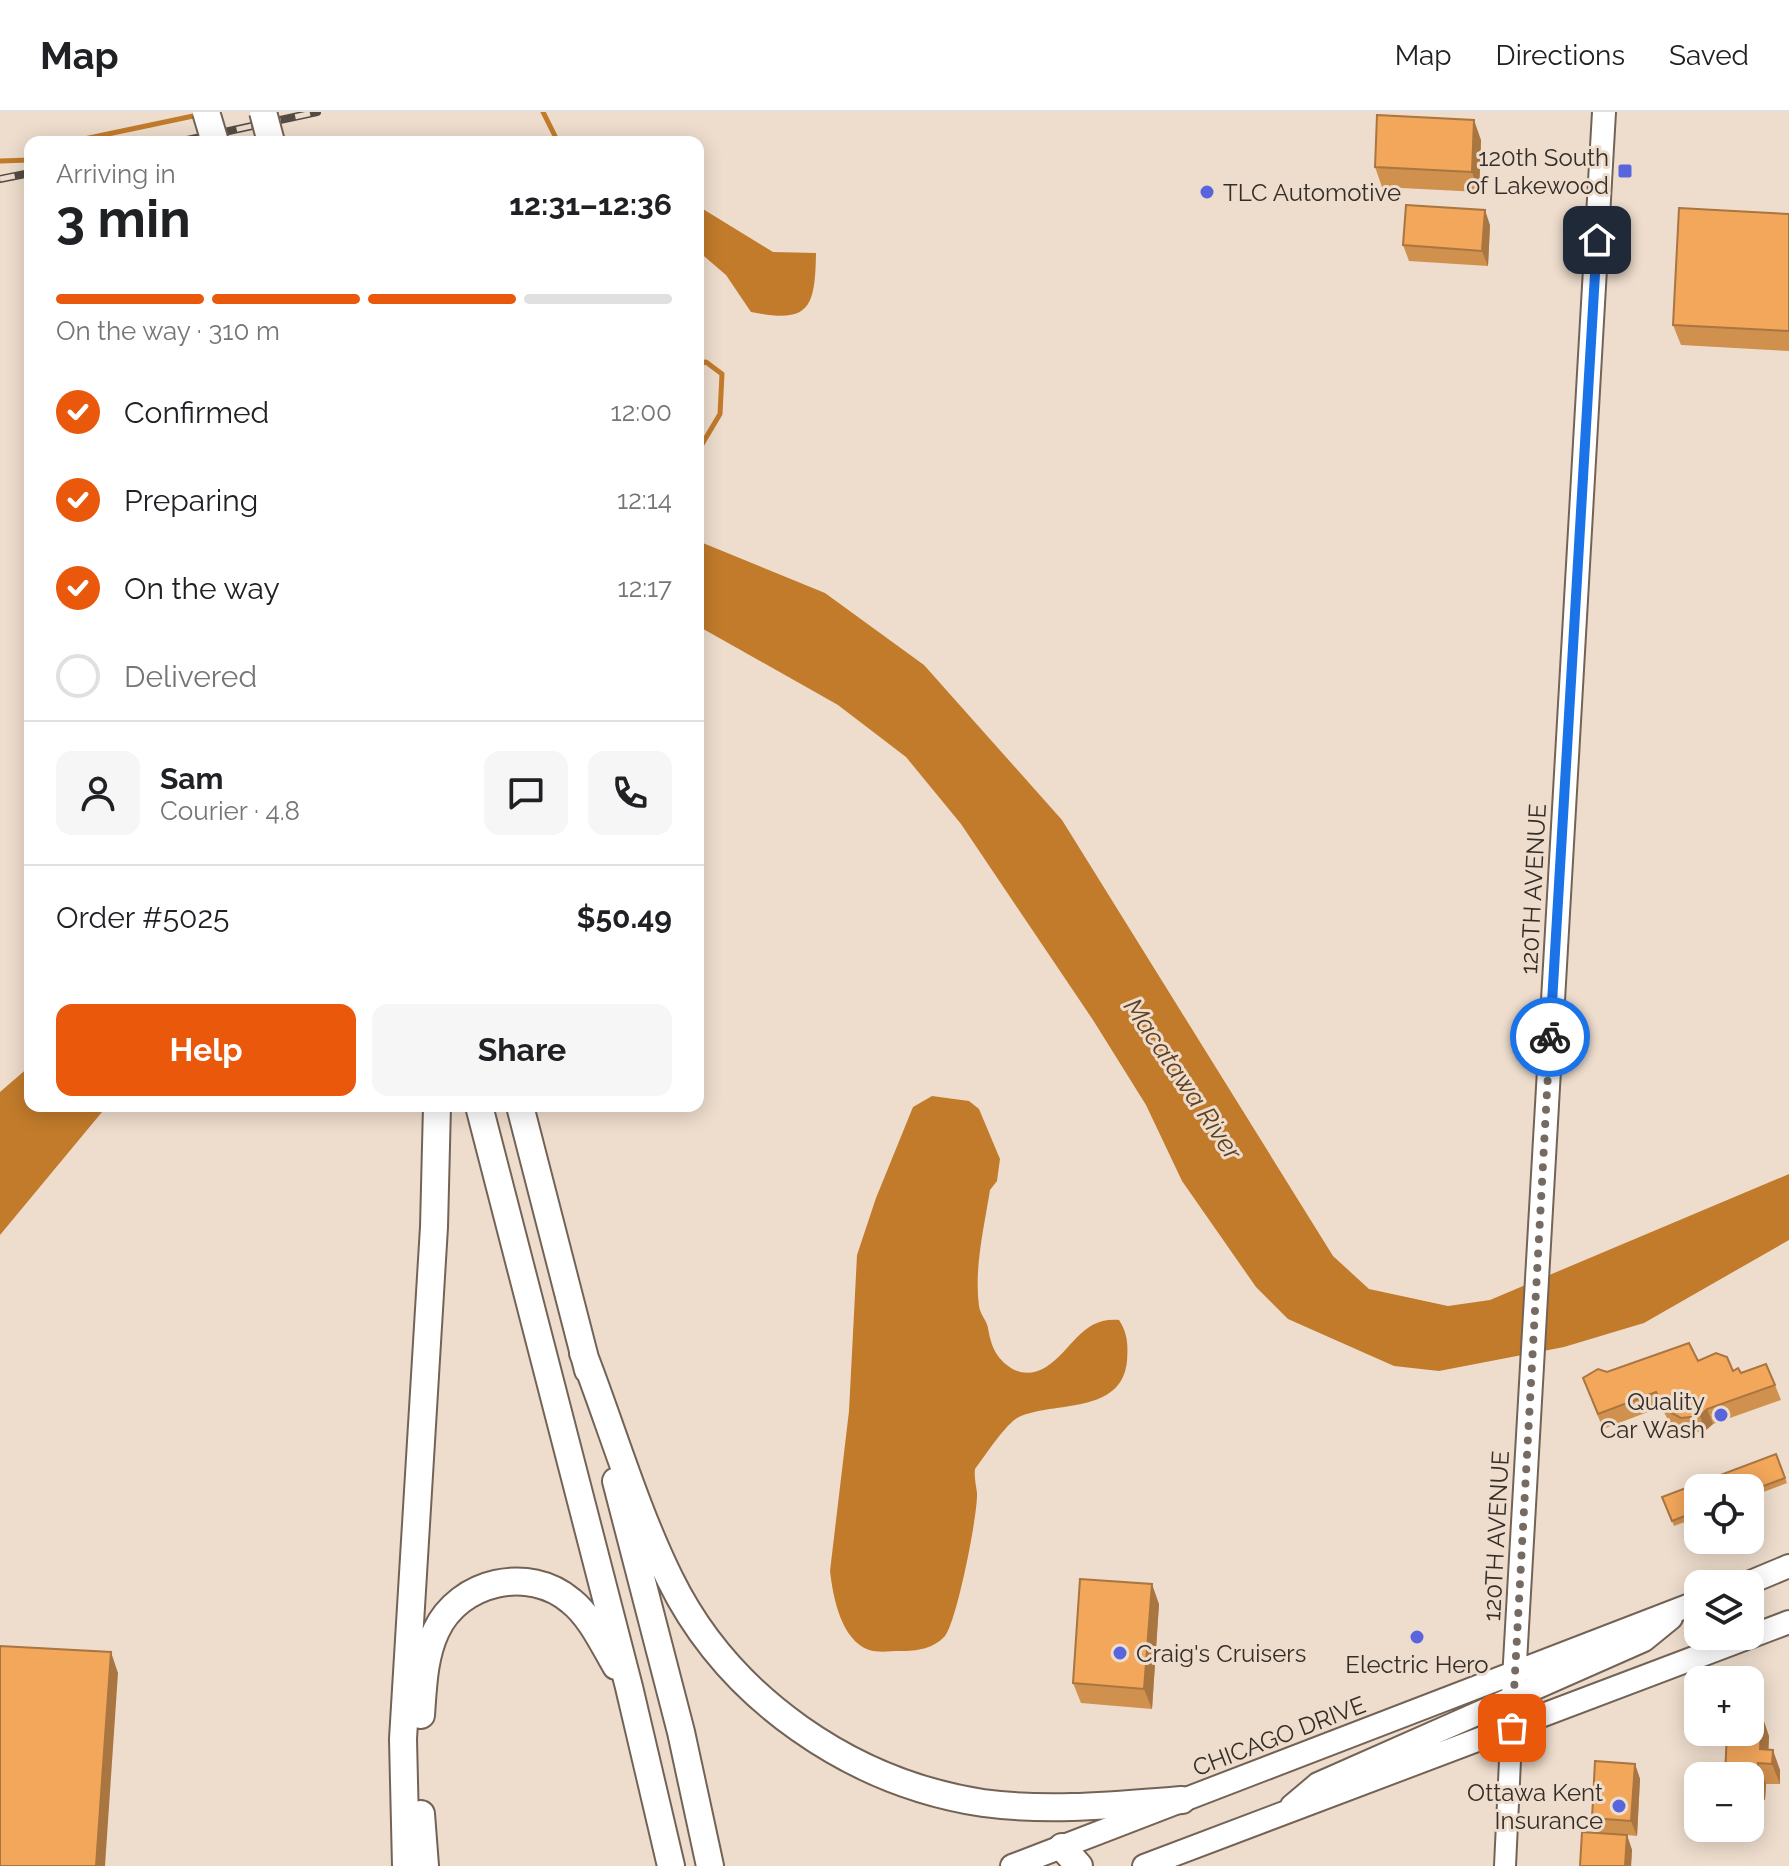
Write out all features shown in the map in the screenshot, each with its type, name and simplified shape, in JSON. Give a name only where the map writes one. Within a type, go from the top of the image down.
[{"type":"highway","points":[[206,112],[213,136]]},
{"type":"highway","points":[[224,112],[230,136]]},
{"type":"highway","points":[[263,112],[269,136]]},
{"type":"highway","points":[[406,1866],[403,1739],[434,1227],[437,1112]]},
{"type":"highway","points":[[481,1112],[629,1687],[671,1866]]},
{"type":"highway","points":[[522,1112],[681,1732],[710,1866]]},
{"type":"highway","points":[[583,1353],[659,1555],[682,1601],[729,1667],[798,1728],[882,1774],[972,1801],[1013,1806],[1078,1807],[1182,1800]]},
{"type":"highway","points":[[425,1866],[419,1767],[426,1669],[435,1632],[457,1602],[472,1591],[508,1581],[544,1586],[559,1592],[584,1614],[629,1687]]},
{"type":"main road","name":"120TH AVENUE","points":[[1513,1697],[1604,112]]},
{"type":"main road","points":[[1764,1576],[1789,1566]]},
{"type":"main road","name":"CHICAGO DRIVE","points":[[1012,1866],[1070,1856],[1182,1800],[1684,1608]]},
{"type":"main road","points":[[1279,1817],[1318,1784],[1644,1640],[1684,1610]]},
{"type":"main road","points":[[1144,1866],[1789,1622]]},
{"type":"main road","points":[[1505,1866],[1513,1697]]},
{"type":"water","points":[[704,210],[773,252],[816,253],[811,299],[805,308],[786,316],[751,312],[726,275],[704,256]]},
{"type":"water","name":"Macatawa River","points":[[704,543],[825,593],[924,665],[1062,820],[1333,1256],[1369,1289],[1448,1306],[1490,1300],[1789,1174],[1789,1240],[1644,1323],[1564,1347],[1439,1371],[1394,1366],[1288,1319],[1256,1287],[1182,1181],[1146,1105],[1093,1020],[961,824],[906,757],[838,705],[704,629]]},
{"type":"water","points":[[24,1071],[24,1112],[102,1112],[0,1235],[0,1092]]},
{"type":"water","points":[[932,1096],[969,1101],[979,1109],[1000,1159],[997,1181],[990,1190],[978,1277],[980,1309],[998,1356],[1015,1370],[1024,1373],[1037,1371],[1055,1360],[1086,1329],[1106,1320],[1119,1320],[1127,1340],[1127,1361],[1122,1378],[1113,1390],[1100,1398],[1033,1412],[1014,1420],[1002,1432],[975,1469],[977,1493],[970,1544],[961,1590],[945,1636],[924,1648],[876,1651],[859,1645],[845,1627],[836,1605],[830,1571],[849,1411],[857,1255],[876,1198],[913,1107]]},
{"type":"building","points":[[1377,115],[1474,120],[1472,172],[1375,167]]},
{"type":"building","points":[[1406,205],[1485,210],[1482,251],[1403,245]]},
{"type":"building","points":[[1679,208],[1789,214],[1789,331],[1673,325]]},
{"type":"building","points":[[1689,1343],[1698,1361],[1716,1353],[1727,1357],[1733,1371],[1738,1368],[1741,1373],[1766,1364],[1775,1385],[1707,1409],[1700,1416],[1681,1418],[1666,1410],[1656,1392],[1598,1414],[1583,1378],[1598,1369],[1607,1372]]},
{"type":"building","points":[[1776,1454],[1785,1478],[1764,1486],[1764,1474],[1723,1474]]},
{"type":"building","points":[[1684,1489],[1684,1516],[1672,1521],[1662,1497]]},
{"type":"building","name":"Craig's Cruisers","points":[[1080,1579],[1152,1584],[1144,1689],[1073,1683]]},
{"type":"building","points":[[0,1646],[111,1652],[96,1866],[0,1866]]},
{"type":"building","points":[[1726,1746],[1760,1746],[1760,1749],[1773,1750],[1772,1764],[1726,1762]]},
{"type":"building","name":"Ottawa Kent Insurance","points":[[1595,1761],[1635,1764],[1631,1821],[1592,1818]]},
{"type":"building","points":[[1582,1832],[1627,1835],[1625,1866],[1580,1866]]},
{"type":"waterway","points":[[543,112],[555,136]]},
{"type":"waterway","points":[[98,136],[198,115]]},
{"type":"waterway","points":[[0,161],[24,160]]},
{"type":"waterway","points":[[704,362],[722,374],[720,414],[704,441]]},
{"type":"railway","points":[[206,136],[317,112]]},
{"type":"railway","points":[[0,179],[24,174]]},
{"type":"way so far","points":[[1512,1728],[1550,1037]]},
{"type":"place","name":"120th South of Lakewood","points":[[1625,171]]},
{"type":"place","name":"TLC Automotive","points":[[1207,192]]},
{"type":"place","name":"Quality Car Wash","points":[[1721,1415]]},
{"type":"place","name":"Electric Hero","points":[[1417,1637]]},
{"type":"place","name":"Craig's Cruisers","points":[[1120,1653]]},
{"type":"place","name":"Ottawa Kent Insurance","points":[[1619,1806]]},
{"type":"route","points":[[1550,1037],[1597,240]]}]
